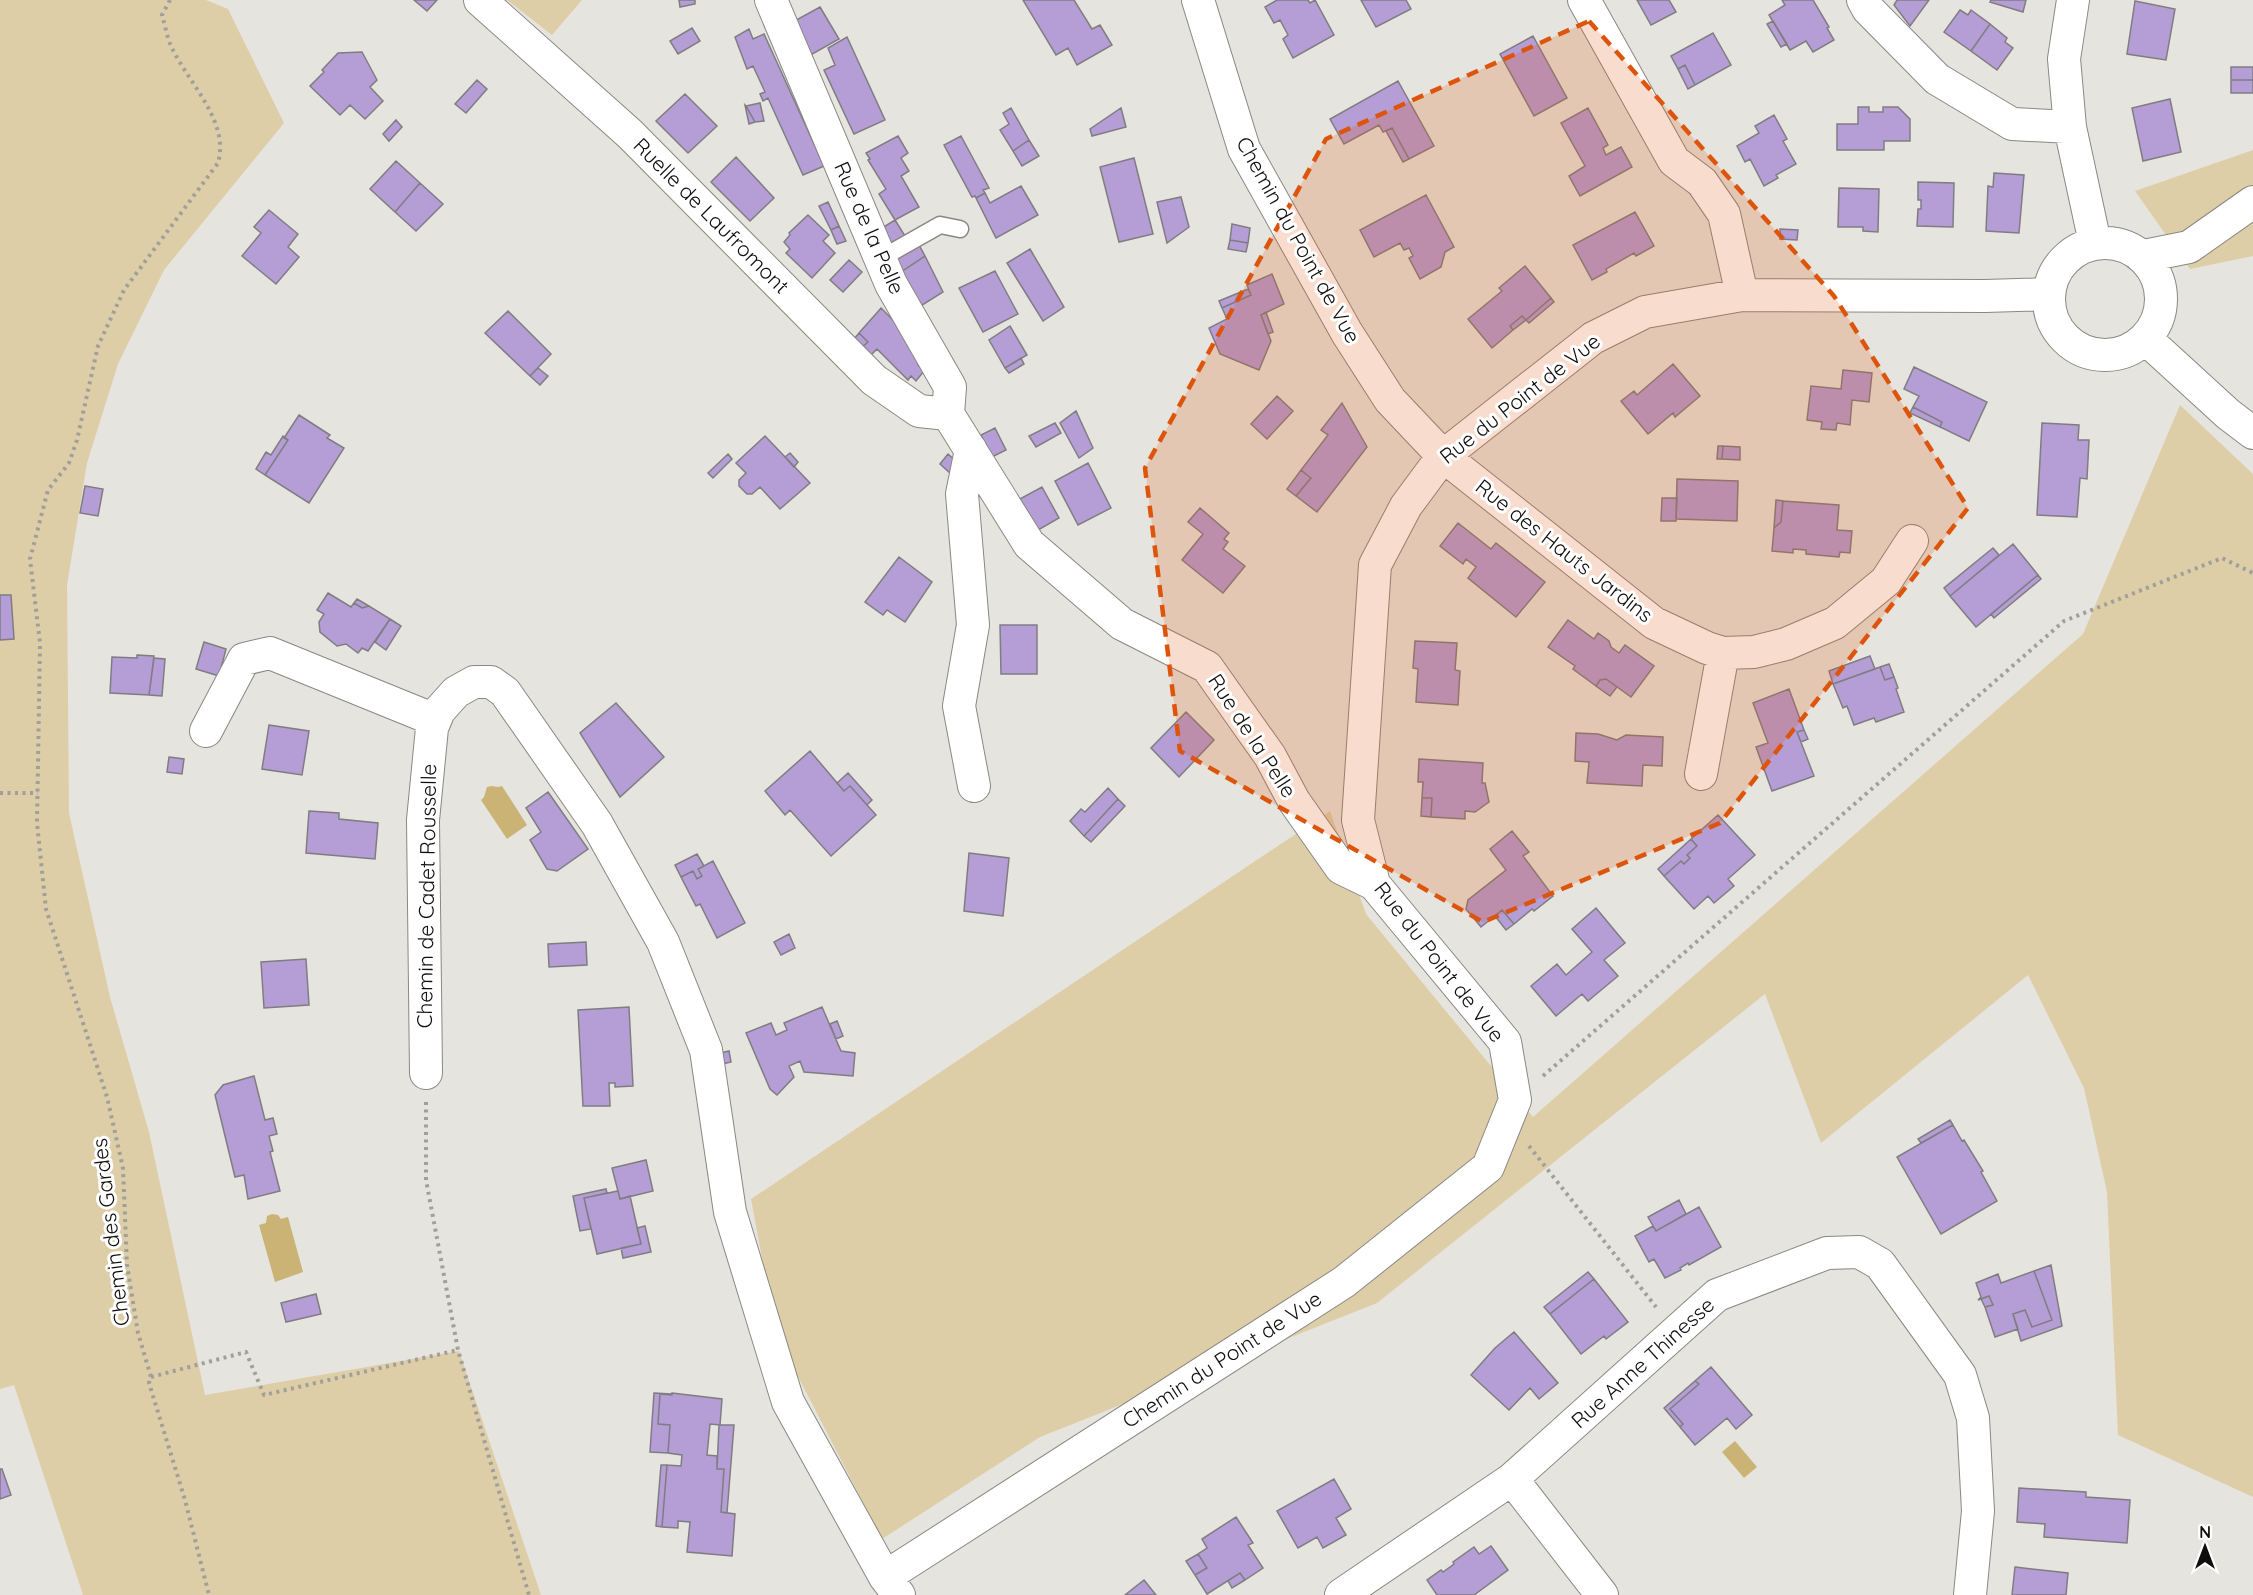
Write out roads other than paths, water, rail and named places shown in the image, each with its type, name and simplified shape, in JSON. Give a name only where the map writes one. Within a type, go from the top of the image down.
[{"type":"street","name":"Ruelle de Laufromont","points":[[480,0],[630,134],[874,380],[919,411],[948,414]]},
{"type":"street","name":"Rue de la Pelle","points":[[771,0],[891,284],[950,387],[948,414],[1029,544],[1122,624],[1207,667],[1270,756],[1294,801],[1341,868],[1374,884]]},
{"type":"street","name":"Chemin du Point de Vue","points":[[1198,0],[1244,149],[1347,333],[1390,400],[1443,456]]},
{"type":"street","points":[[1584,0],[1674,161],[1702,182],[1724,214],[1742,295]]},
{"type":"street","points":[[1863,0],[1868,9],[1937,78],[2012,124],[2070,127]]},
{"type":"street","points":[[2073,0],[2064,59],[2070,127],[2095,243]]},
{"type":"street","points":[[2144,256],[2189,247],[2253,202]]},
{"type":"street","points":[[2115,242],[2144,256],[2156,272],[2163,297],[2160,316],[2146,339],[2130,350],[2117,354],[2097,355],[2077,348],[2062,335],[2050,313],[2048,294],[2054,274],[2066,258],[2082,246],[2115,242]]},
{"type":"street","name":"Rue du Point de Vue","points":[[1511,1110],[1505,1042],[1374,884],[1358,820],[1376,565],[1406,506],[1443,456],[1593,338],[1645,312],[1742,295],[2048,294]]},
{"type":"street","points":[[2146,339],[2228,414],[2253,433]]},
{"type":"street","points":[[970,450],[962,494],[973,625],[959,706],[974,786]]},
{"type":"street","name":"Rue des Hauts Jardins","points":[[1443,456],[1654,623],[1723,653],[1754,652],[1775,647],[1835,623],[1886,581],[1912,541]]},
{"type":"street","points":[[206,731],[244,659],[270,653],[435,720]]},
{"type":"street","points":[[1701,774],[1723,653]]},
{"type":"street","name":"Chemin de Cadet Rousselle","points":[[426,1073],[423,820],[429,743],[439,711],[456,692],[474,682],[491,682],[505,692],[597,824],[663,942],[706,1050],[730,1212],[788,1402],[892,1586]]},
{"type":"street","name":"Chemin du Point de Vue","points":[[892,1586],[1344,1282],[1488,1167],[1511,1110]]},
{"type":"street","name":"Rue Anne Thinesse","points":[[1341,1595],[1512,1479],[1717,1295],[1827,1253],[1859,1252],[1880,1264],[1960,1375],[1973,1418],[1978,1511],[1970,1595]]},
{"type":"street","points":[[1512,1479],[1602,1595]]},
{"type":"lane","points":[[880,259],[940,225],[960,229]]}]
